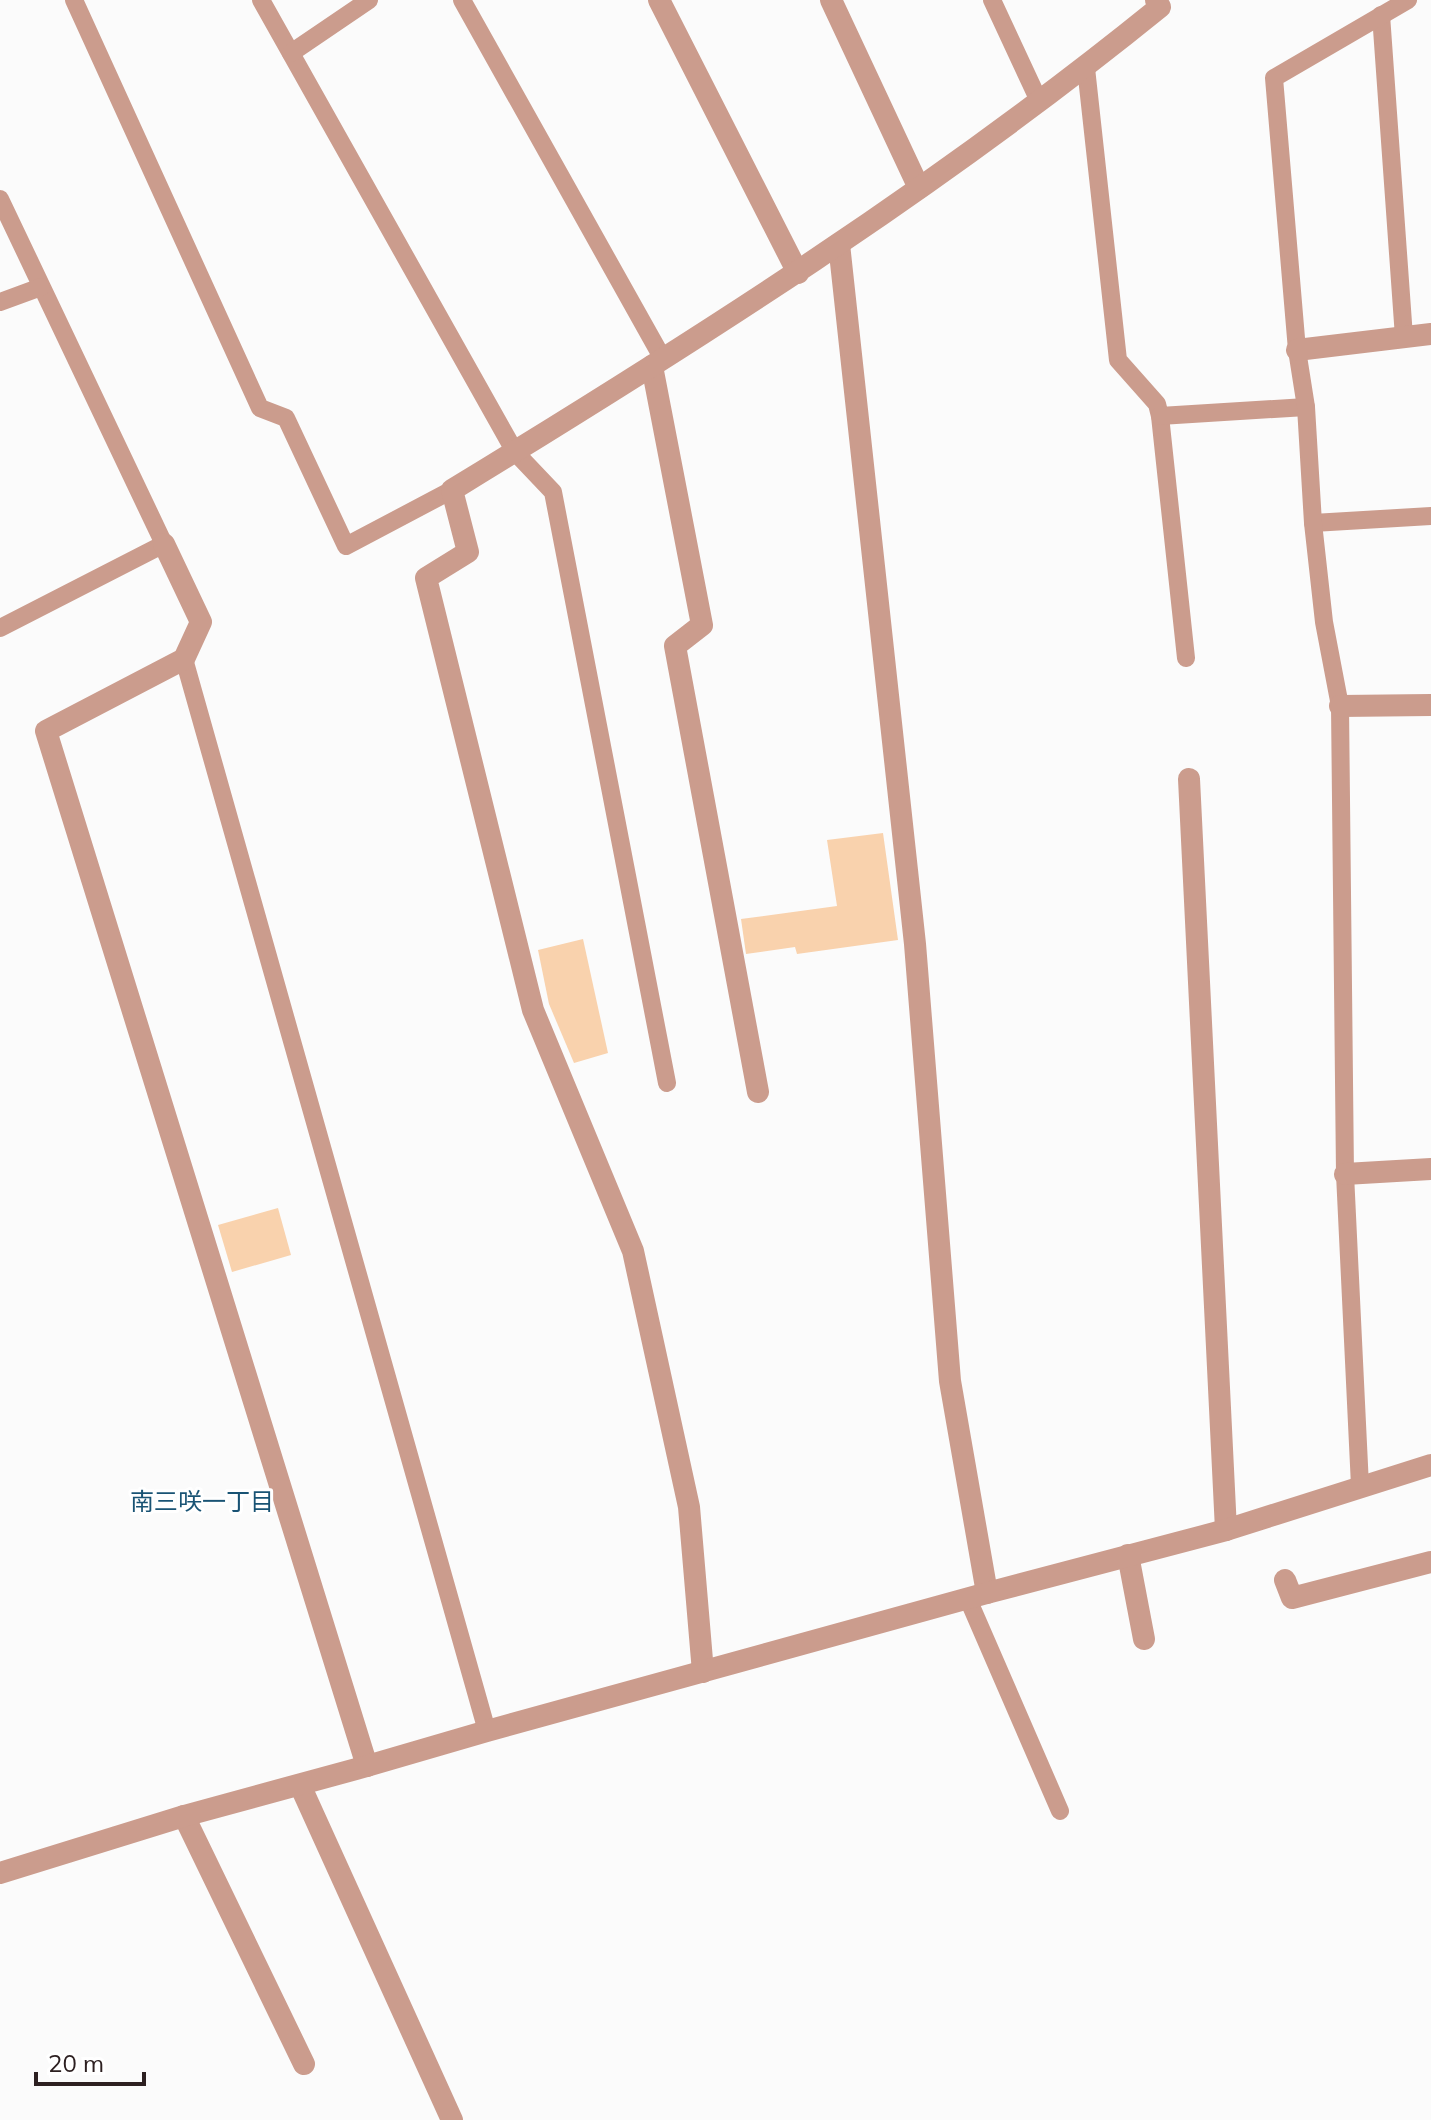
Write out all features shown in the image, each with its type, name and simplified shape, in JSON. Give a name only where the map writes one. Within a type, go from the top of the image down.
[{"type":"street","points":[[659,0],[798,273]]},
{"type":"street","points":[[831,0],[919,188]]},
{"type":"street","points":[[703,1672],[689,1507],[633,1251],[533,1010],[426,578],[468,552],[452,490],[798,273],[1086,68],[1164,2]]},
{"type":"street","points":[[839,244],[915,944],[950,1381],[977,1596]]},
{"type":"street","points":[[1297,350],[1431,334]]},
{"type":"street","points":[[657,363],[702,625],[675,646],[758,1092]]},
{"type":"street","points":[[164,544],[201,622],[184,659],[46,731],[367,1766]]},
{"type":"street","points":[[1340,706],[1431,705]]},
{"type":"street","points":[[1189,779],[1226,1530]]},
{"type":"street","points":[[1345,1174],[1431,1169]]},
{"type":"street","points":[[0,1873],[184,1816],[487,1731],[1226,1530],[1431,1465]]},
{"type":"street","points":[[1128,1555],[1144,1639]]},
{"type":"street","points":[[1285,1580],[1292,1598],[1431,1562]]},
{"type":"street","points":[[300,1785],[452,2120]]},
{"type":"street","points":[[184,1816],[304,2064]]},
{"type":"lane","points":[[74,0],[260,408],[286,418],[346,546],[452,490]]},
{"type":"lane","points":[[261,0],[515,452],[553,492],[667,1083]]},
{"type":"lane","points":[[291,53],[369,0]]},
{"type":"lane","points":[[462,0],[657,363]]},
{"type":"lane","points":[[992,0],[1039,101]]},
{"type":"lane","points":[[1360,1486],[1345,1174],[1340,706],[1324,622],[1313,523],[1306,407],[1297,350],[1274,78],[1408,0]]},
{"type":"lane","points":[[1381,15],[1404,337]]},
{"type":"lane","points":[[1086,68],[1118,360],[1157,404],[1160,416],[1186,658]]},
{"type":"lane","points":[[0,199],[164,544],[0,628]]},
{"type":"lane","points":[[0,302],[41,287]]},
{"type":"lane","points":[[1160,416],[1306,407]]},
{"type":"lane","points":[[1313,523],[1431,516]]},
{"type":"lane","points":[[184,659],[487,1731]]},
{"type":"lane","points":[[977,1596],[1060,1811]]},
{"type":"shaded area","points":[[883,833],[898,940],[797,954],[795,947],[746,954],[741,919],[837,906],[827,840]]},
{"type":"shaded area","points":[[583,939],[608,1053],[574,1063],[549,1004],[538,950]]},
{"type":"shaded area","points":[[278,1208],[291,1255],[232,1272],[218,1225]]},
{"type":"district","name":"南三咲一丁目","points":[[202,1502]]}]
